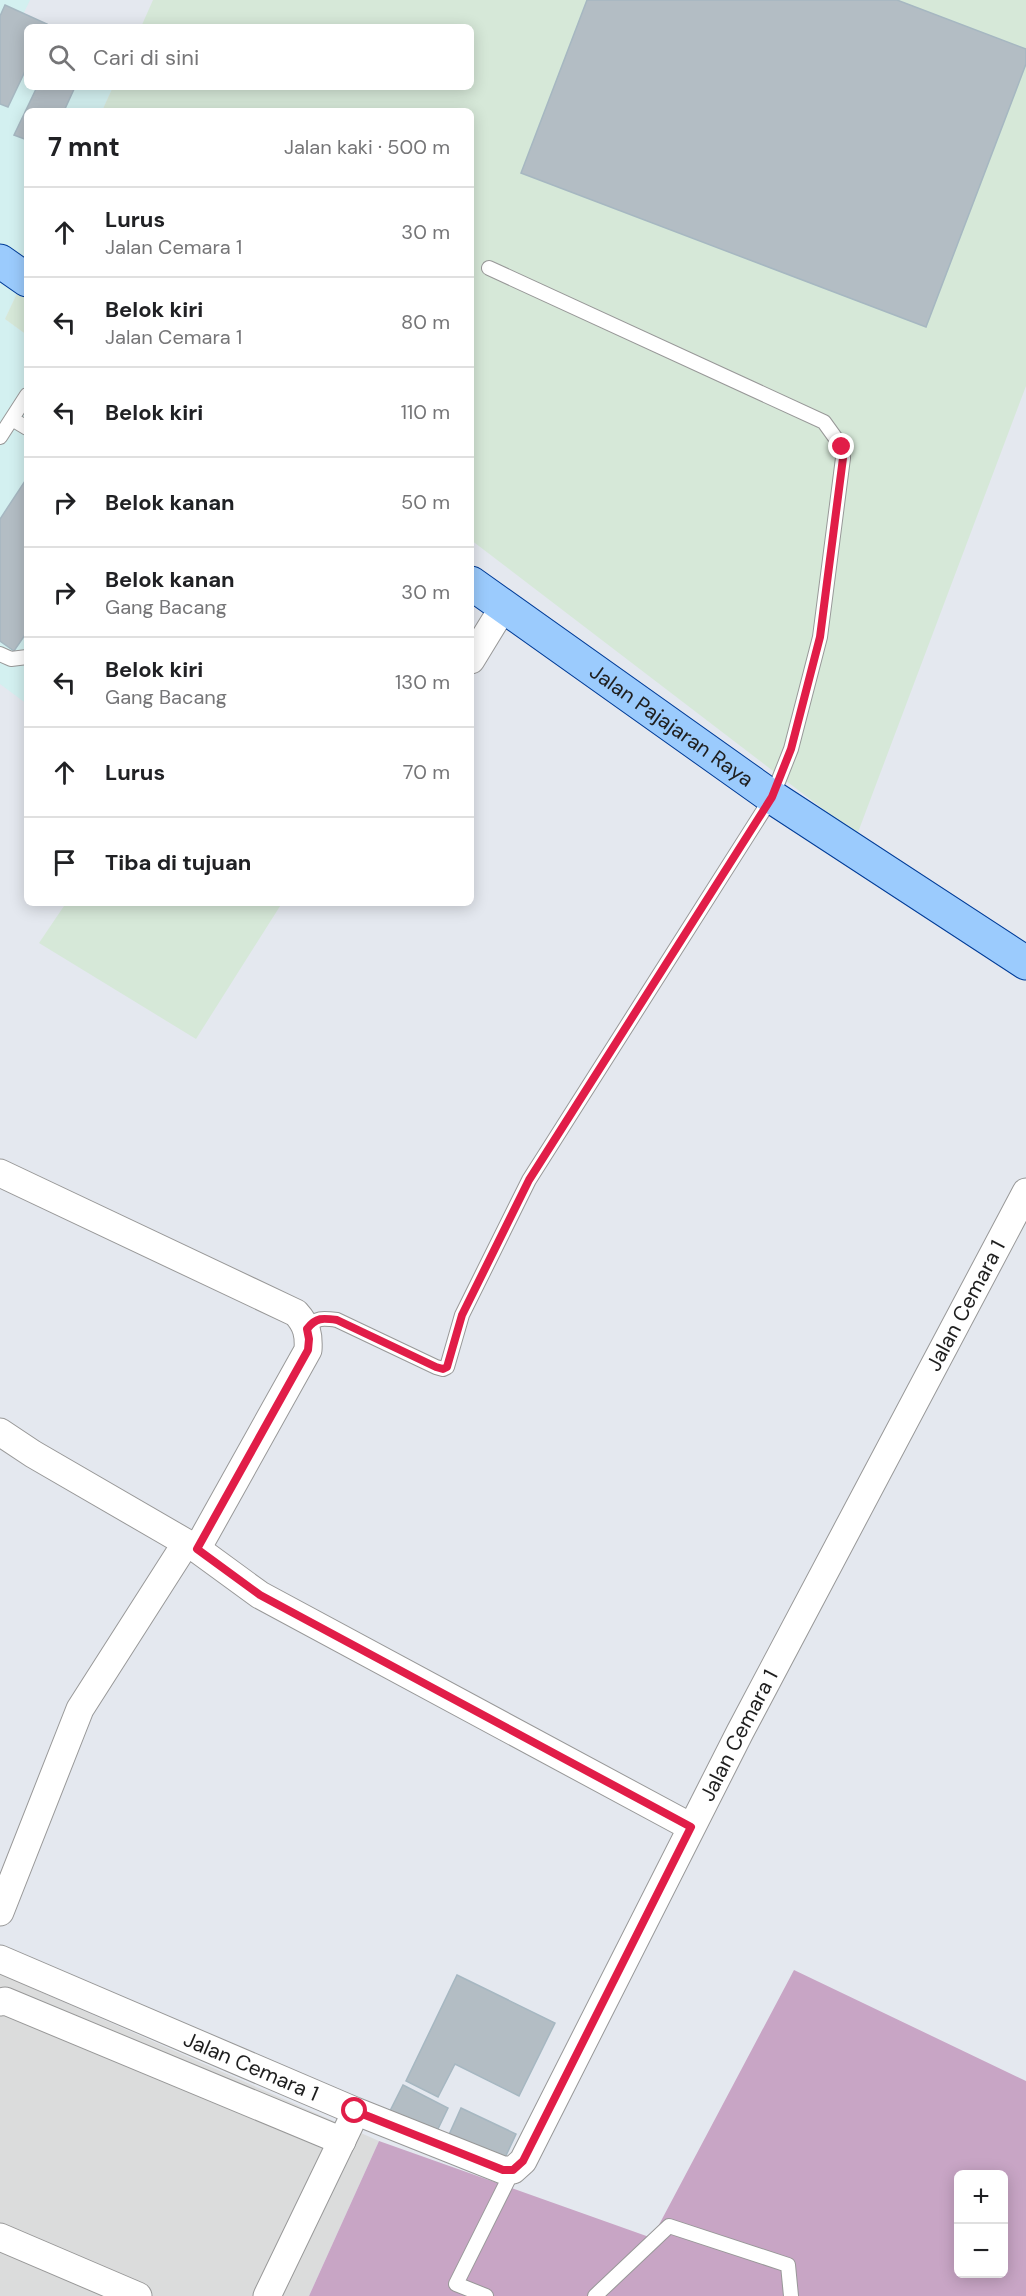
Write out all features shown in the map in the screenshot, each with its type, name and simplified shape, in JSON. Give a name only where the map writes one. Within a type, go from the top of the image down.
[{"type":"main road","points":[[0,261],[24,278]]},
{"type":"main road","name":"Jalan Pajajaran Raya","points":[[474,585],[772,797],[1026,963]]},
{"type":"street","points":[[474,655],[504,606]]},
{"type":"street","points":[[0,1173],[296,1313],[303,1321],[309,1339],[308,1350],[191,1546],[80,1709],[0,1912]]},
{"type":"street","name":"Jalan Cemara 1","points":[[0,1959],[355,2111],[503,2170],[513,2170],[523,2161],[745,1721],[1026,1192]]},
{"type":"street","points":[[0,1432],[33,1454],[191,1546],[260,1595],[691,1827]]},
{"type":"street","points":[[0,2002],[5,2001],[342,2141]]},
{"type":"street","points":[[267,2296],[355,2111]]},
{"type":"street","points":[[0,2237],[138,2296]]},
{"type":"lane","points":[[307,1329],[313,1321],[321,1318],[337,1320],[436,1367],[443,1369],[447,1367],[462,1315],[529,1180],[772,797],[791,749],[820,637],[843,458],[842,447],[824,422],[489,268]]},
{"type":"lane","points":[[0,437],[24,400]]},
{"type":"lane","points":[[12,418],[24,426]]},
{"type":"lane","points":[[0,654],[10,659],[24,657]]},
{"type":"lane","points":[[486,2296],[456,2284],[513,2170]]},
{"type":"lane","points":[[595,2296],[669,2226],[788,2265],[791,2296]]},
{"type":"shaded area","points":[[0,0],[30,0],[20,21],[24,24],[24,90],[112,90],[103,108],[24,108],[24,278],[5,319],[24,333],[24,702],[0,684]]},
{"type":"shaded area","points":[[153,0],[1026,0],[1026,386],[857,835],[474,542],[474,108],[103,108],[112,90],[474,90],[474,24],[142,24]]},
{"type":"shaded area","points":[[24,278],[24,333],[5,319]]},
{"type":"shaded area","points":[[64,906],[280,906],[196,1039],[39,943]]},
{"type":"shaded area","points":[[794,1970],[1026,2081],[1026,2296],[309,2296],[379,2141],[652,2238]]},
{"type":"shaded area","points":[[0,1974],[379,2141],[309,2296],[0,2296]]},
{"type":"building","points":[[587,0],[897,0],[1026,49],[1026,64],[926,327],[521,173]]},
{"type":"building","points":[[5,5],[47,24],[24,24],[24,73],[8,107],[0,104],[0,16]]},
{"type":"building","points":[[36,90],[74,90],[65,108],[27,108]]},
{"type":"building","points":[[24,114],[24,139],[14,135]]},
{"type":"building","points":[[24,483],[24,636],[14,651],[0,641],[0,519]]},
{"type":"building","points":[[457,1975],[555,2023],[519,2096],[455,2064],[438,2097],[406,2081]]},
{"type":"building","points":[[403,2085],[448,2108],[436,2133],[390,2111]]},
{"type":"building","points":[[461,2108],[516,2134],[503,2162],[448,2137]]},
{"type":"route","points":[[355,2111],[503,2170],[513,2170],[523,2161],[691,1827],[260,1595],[197,1549],[308,1350],[307,1329],[313,1321],[321,1318],[337,1320],[436,1367],[443,1369],[447,1367],[462,1315],[529,1180],[772,797],[791,749],[820,637],[843,458],[842,447]]}]
